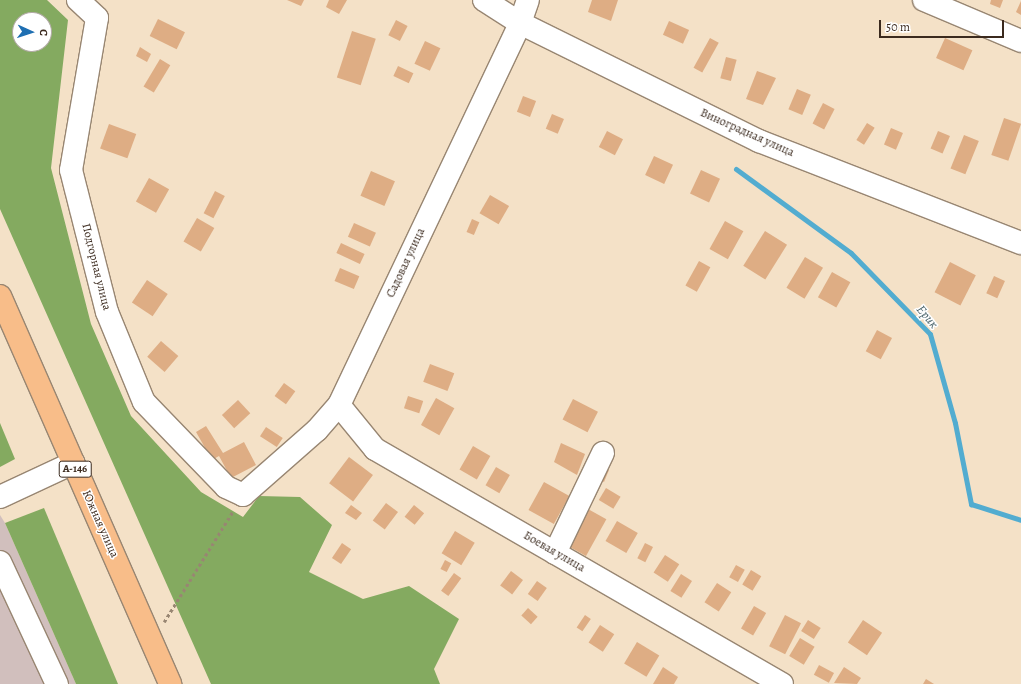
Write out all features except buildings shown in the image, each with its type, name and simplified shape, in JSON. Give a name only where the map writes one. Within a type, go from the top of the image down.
[{"type":"highway","name":"Южная улица","points":[[0,296],[72,463],[152,642]]},
{"type":"highway","name":"А-146","points":[[152,642],[170,684]]},
{"type":"street","name":"Подгорная улица","points":[[78,0],[97,18],[71,170],[107,312],[144,402],[226,487],[242,495]]},
{"type":"street","name":"Виноградная улица","points":[[484,0],[520,23],[759,141],[1021,243]]},
{"type":"street","name":"Садовая улица","points":[[242,495],[316,430],[339,405],[520,23],[528,0]]},
{"type":"street","points":[[924,0],[1021,41]]},
{"type":"street","name":"Боевая улица","points":[[339,405],[375,449],[782,684]]},
{"type":"street","points":[[555,553],[603,453]]},
{"type":"street","points":[[0,497],[72,463]]},
{"type":"street","points":[[0,562],[56,684]]},
{"type":"path","points":[[152,642],[242,495]]},
{"type":"shaded area","points":[[0,515],[5,523],[76,684],[0,684]]},
{"type":"green space","points":[[0,0],[47,0],[68,20],[51,168],[91,324],[131,416],[201,492],[243,517],[259,496],[300,497],[332,525],[309,572],[363,599],[409,586],[459,619],[434,669],[440,684],[211,684],[0,209]]},
{"type":"green space","points":[[0,423],[15,459],[0,467]]},
{"type":"green space","points":[[44,508],[118,684],[76,684],[5,523]]},
{"type":"waterway","name":"Ерик","points":[[736,169],[851,253],[930,334],[955,423],[971,504],[1021,520]]}]
